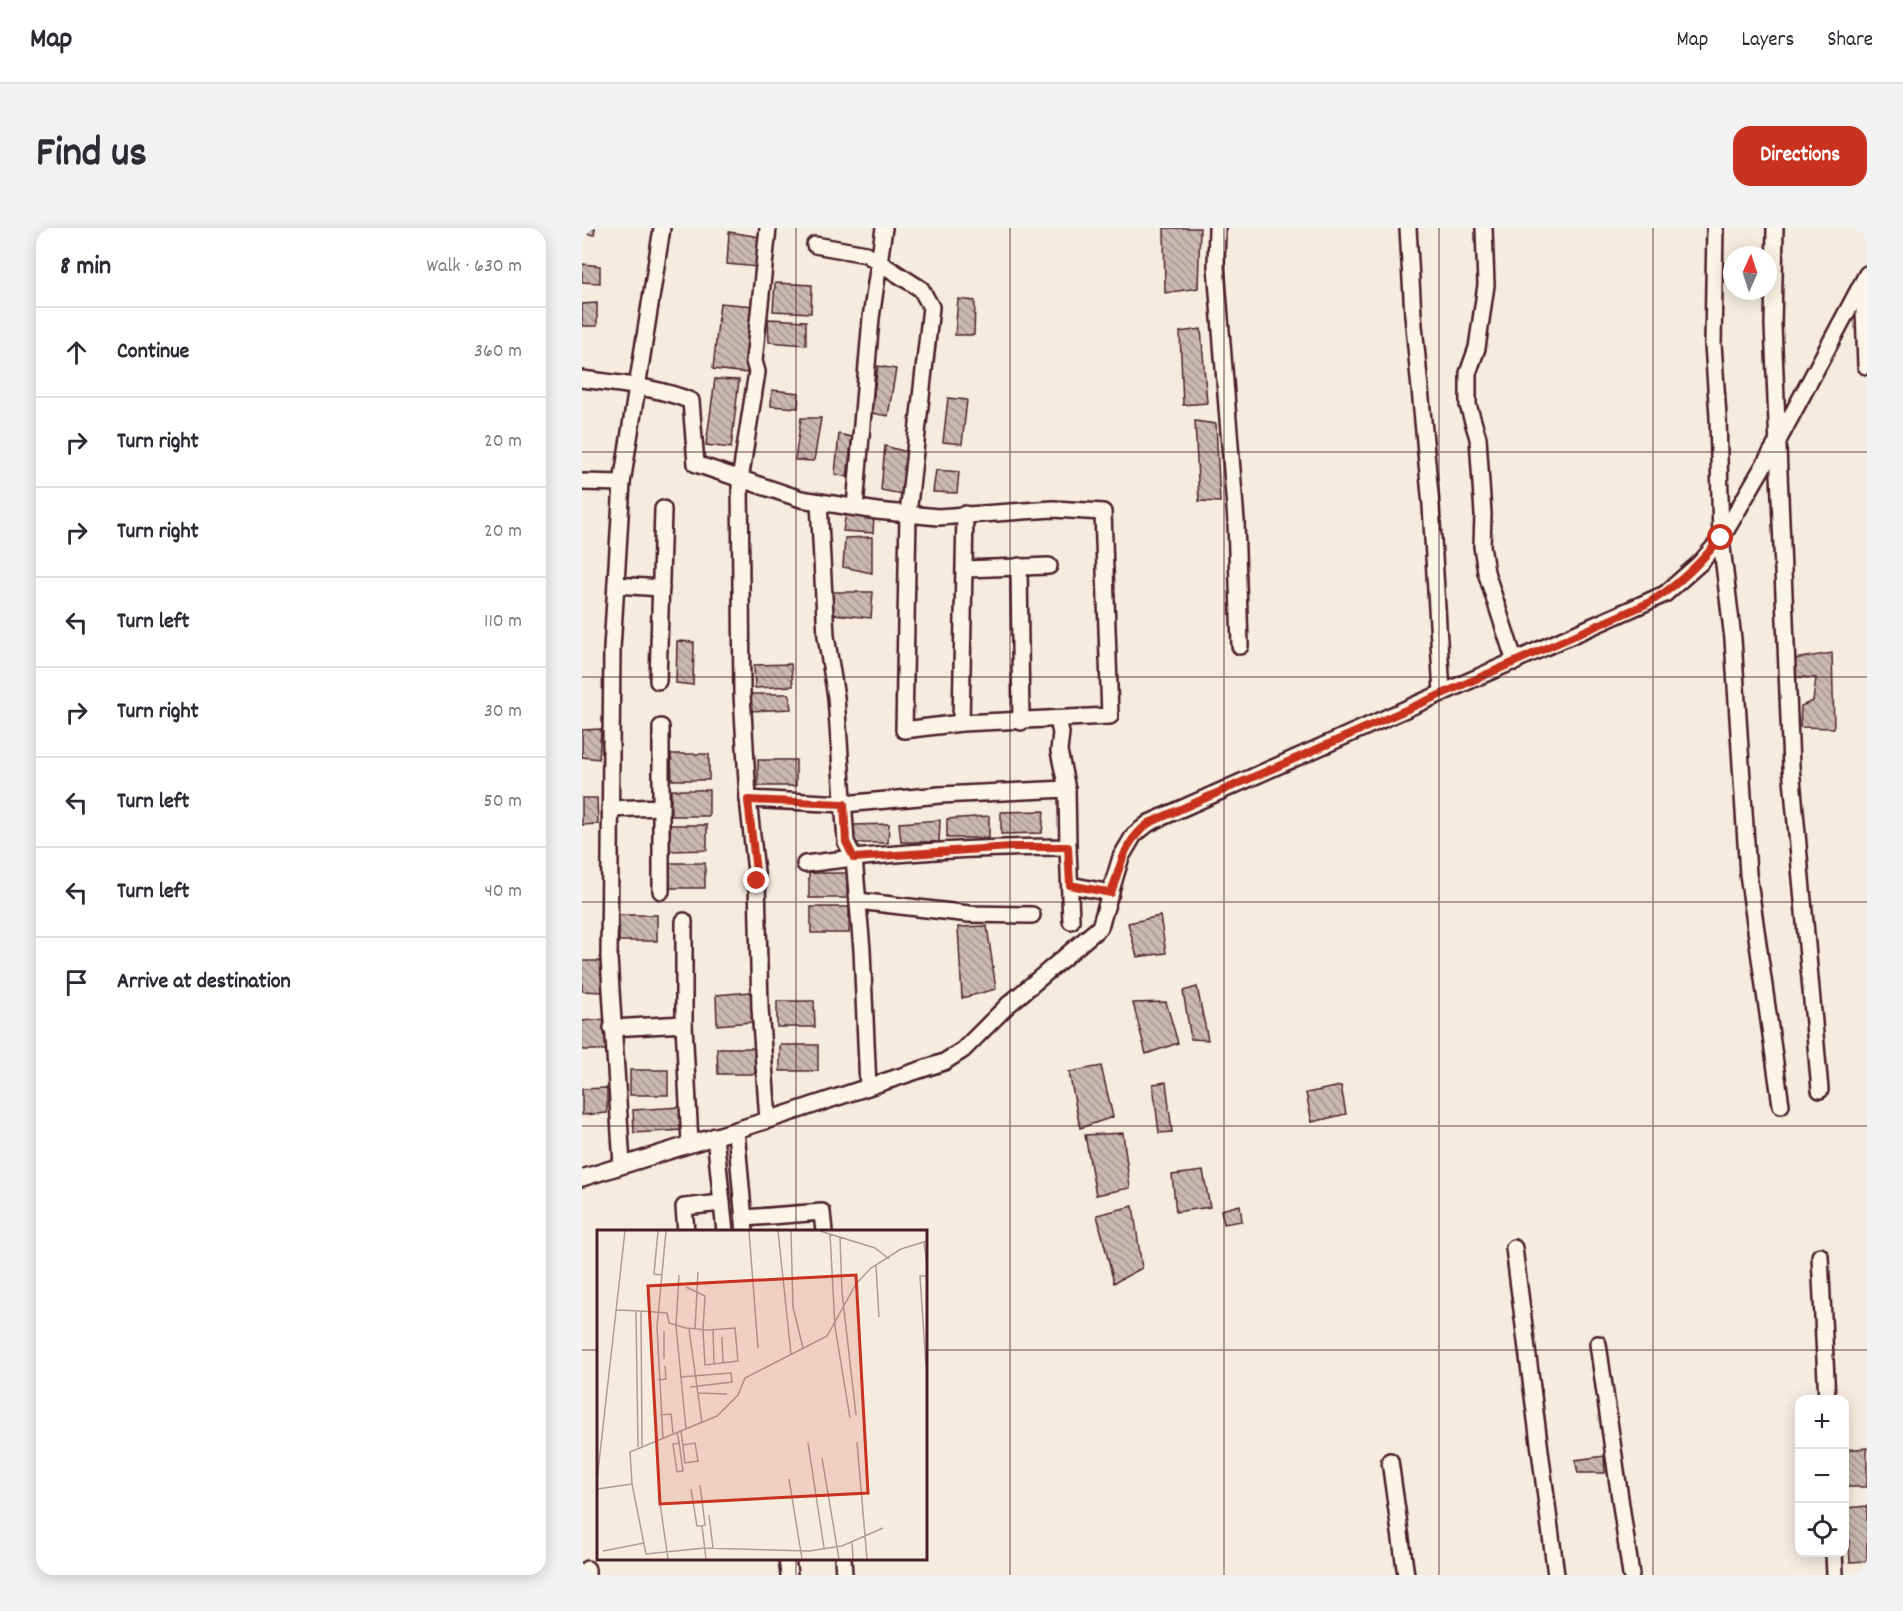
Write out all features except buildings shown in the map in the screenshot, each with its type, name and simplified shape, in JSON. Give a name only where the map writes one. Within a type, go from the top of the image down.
[{"type":"street","points":[[622,1165],[609,958],[612,649],[622,483],[662,228]]},
{"type":"street","points":[[768,228],[754,361],[757,372],[740,480],[742,694],[748,800],[757,881],[760,1008],[768,1120]]},
{"type":"street","points":[[855,507],[871,318],[884,228]]},
{"type":"street","points":[[1217,228],[1216,267],[1236,521],[1240,646]]},
{"type":"street","points":[[1408,228],[1413,315],[1431,505],[1443,693]]},
{"type":"street","points":[[1484,228],[1486,285],[1477,348],[1468,373],[1468,405],[1478,438],[1484,514],[1482,546],[1486,572],[1515,662]]},
{"type":"street","points":[[1714,228],[1713,344],[1719,416],[1721,538],[1733,639],[1748,874],[1781,1105]]},
{"type":"street","points":[[1775,228],[1773,325],[1791,767],[1820,1090]]},
{"type":"street","points":[[582,379],[673,393],[691,401],[696,464],[740,480],[819,502],[908,514],[938,517],[1053,509],[1104,512],[1110,716],[1021,722],[961,723],[904,730],[908,514],[931,327],[931,307],[921,289],[866,254],[815,245]]},
{"type":"street","points":[[582,1178],[690,1143],[736,1131],[944,1062],[963,1050],[1008,1005],[1100,927],[1122,857],[1134,835],[1149,823],[1665,594],[1700,563],[1721,538],[1779,439],[1865,277]]},
{"type":"street","points":[[1865,277],[1866,366]]},
{"type":"street","points":[[582,482],[622,483]]},
{"type":"street","points":[[819,502],[826,636],[836,697],[846,842],[854,858],[858,902],[868,1087]]},
{"type":"street","points":[[658,681],[663,509]]},
{"type":"street","points":[[961,723],[965,514]]},
{"type":"street","points":[[1019,566],[1021,722]]},
{"type":"street","points":[[964,569],[1049,566]]},
{"type":"street","points":[[616,585],[661,588]]},
{"type":"street","points":[[1058,720],[1061,733],[1059,751],[1067,789],[1071,921]]},
{"type":"street","points":[[661,891],[662,727]]},
{"type":"street","points":[[748,800],[844,804],[940,795],[1067,789]]},
{"type":"street","points":[[610,809],[661,807]]},
{"type":"street","points":[[805,864],[854,858],[1010,847],[1068,847]]},
{"type":"street","points":[[1070,885],[1111,893]]},
{"type":"street","points":[[858,902],[969,914],[1032,915]]},
{"type":"street","points":[[684,921],[684,1024],[690,1143]]},
{"type":"street","points":[[612,1028],[684,1024]]},
{"type":"street","points":[[736,1131],[745,1225],[822,1212],[824,1230]]},
{"type":"street","points":[[715,1136],[725,1230]]},
{"type":"street","points":[[686,1230],[684,1207],[722,1203]]},
{"type":"street","points":[[1514,1248],[1556,1575]]},
{"type":"street","points":[[1820,1256],[1827,1395]]},
{"type":"street","points":[[1598,1344],[1631,1575]]},
{"type":"street","points":[[1390,1461],[1406,1575]]},
{"type":"street","points":[[1834,1557],[1835,1575]]},
{"type":"street","points":[[787,1560],[789,1575]]},
{"type":"street","points":[[843,1560],[844,1575]]},
{"type":"route","points":[[757,881],[748,800],[844,804],[846,842],[854,858],[1010,847],[1068,847],[1070,885],[1111,893],[1122,857],[1134,835],[1149,823],[1325,743],[1515,662],[1595,624],[1646,604],[1665,594],[1700,563],[1721,538]]}]
